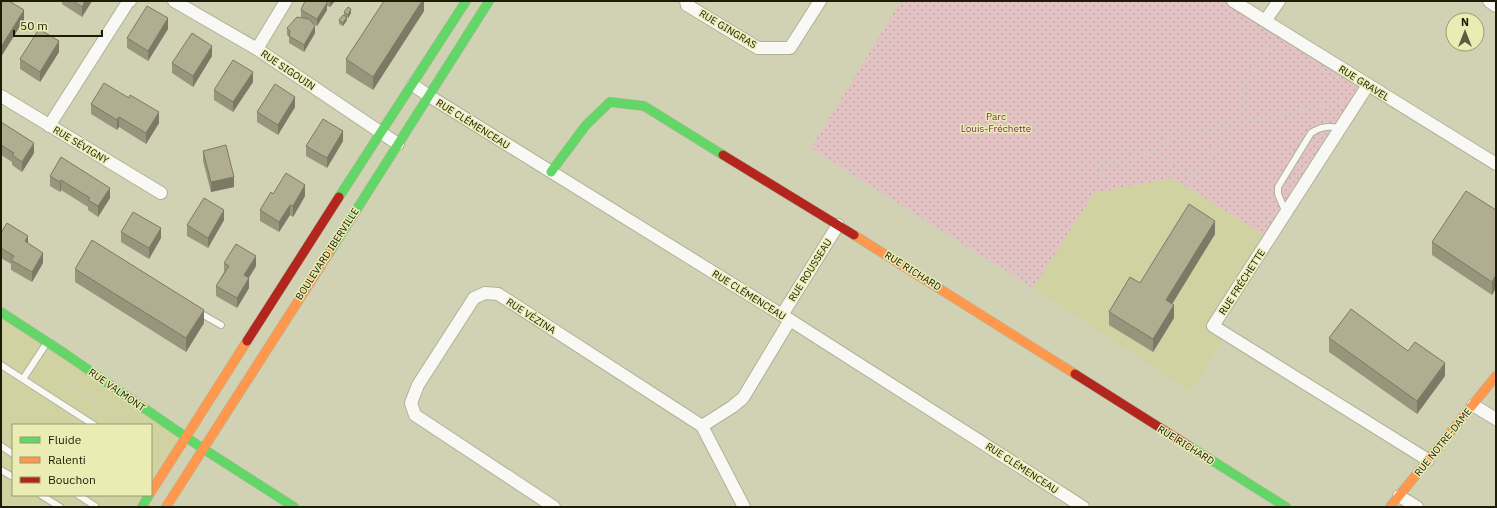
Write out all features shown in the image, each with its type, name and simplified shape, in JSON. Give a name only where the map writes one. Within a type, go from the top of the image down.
[{"type":"street","points":[[49,126],[130,1]]},
{"type":"street","name":"RUE SIGOUIN","points":[[174,1],[257,49],[398,144]]},
{"type":"street","points":[[257,49],[286,1]]},
{"type":"street","name":"BOULEVARD IBERVILLE","points":[[152,490],[466,1]]},
{"type":"street","name":"BOULEVARD IBERVILLE","points":[[166,507],[202,448],[489,1]]},
{"type":"street","name":"RUE GINGRAS","points":[[686,1],[687,5],[758,48],[790,48],[820,1]]},
{"type":"street","name":"RUE GRAVEL","points":[[1233,1],[1496,164]]},
{"type":"street","points":[[1265,21],[1279,1]]},
{"type":"street","points":[[1489,1],[1496,6]]},
{"type":"street","name":"RUE CLÉMENCEAU","points":[[413,85],[786,318],[1083,507]]},
{"type":"street","name":"RUE FRÉCHETTE","points":[[1368,85],[1213,326],[1428,460]]},
{"type":"street","name":"RUE SÉVIGNY","points":[[1,96],[161,193]]},
{"type":"street","name":"RUE RICHARD","points":[[551,172],[586,125],[610,102],[644,106],[992,321],[1286,507]]},
{"type":"street","name":"RUE ROUSSEAU","points":[[702,426],[732,407],[743,398],[838,225]]},
{"type":"street","name":"RUE VÉZINA","points":[[554,507],[415,415],[411,403],[418,385],[474,298],[485,293],[498,294],[702,426],[744,507]]},
{"type":"street","name":"RUE VALMONT","points":[[1,312],[185,437],[294,507]]},
{"type":"street","name":"RUE NOTRE-DAME","points":[[1390,507],[1496,376]]},
{"type":"street","points":[[1473,405],[1496,420]]},
{"type":"street","points":[[142,507],[148,496]]},
{"type":"street","points":[[1399,496],[1417,507]]},
{"type":"lane","points":[[1286,213],[1278,194],[1278,187],[1311,133],[1318,128],[1325,126],[1340,128]]},
{"type":"lane","points":[[194,309],[221,325]]},
{"type":"lane","points":[[23,379],[47,342]]},
{"type":"lane","points":[[1,365],[92,424]]},
{"type":"lane","points":[[1,446],[12,453]]},
{"type":"lane","points":[[1,470],[12,476]]},
{"type":"lane","points":[[43,496],[60,507]]},
{"type":"lane","points":[[80,496],[95,506]]},
{"type":"path","points":[[154,84],[196,14]]},
{"type":"path","points":[[1246,120],[1242,91],[1278,29]]},
{"type":"path","points":[[99,252],[145,184],[237,38]]},
{"type":"path","points":[[238,135],[279,64]]},
{"type":"path","points":[[1071,170],[1137,158],[1171,138],[1359,98]]},
{"type":"path","points":[[1187,187],[1233,124]]},
{"type":"path","points":[[1152,150],[1194,177]]},
{"type":"path","points":[[1100,165],[1104,179]]},
{"type":"path","points":[[842,170],[990,265],[1015,271],[1031,281],[1001,327]]},
{"type":"path","points":[[890,507],[908,478],[908,464],[992,321]]},
{"type":"path","points":[[167,364],[178,346]]},
{"type":"shaded area","points":[[1172,178],[1270,238],[1213,326],[1226,334],[1191,392],[1033,288],[1094,193]]},
{"type":"shaded area","points":[[1,312],[185,437],[152,490],[152,424],[12,424],[12,496],[148,496],[142,507],[1,507]]},
{"type":"green space","name":"Parc Louis-Fréchette","points":[[901,1],[1233,1],[1368,85],[1270,238],[1172,178],[1094,193],[1033,288],[811,148]]},
{"type":"building","points":[[1,1],[9,1],[24,10],[1,47]]},
{"type":"building","points":[[73,1],[85,1],[82,7]]},
{"type":"building","points":[[305,1],[325,1],[327,3],[317,19],[301,10]]},
{"type":"building","points":[[384,1],[422,1],[373,77],[346,59]]},
{"type":"building","points":[[147,6],[168,18],[148,51],[127,38]]},
{"type":"building","points":[[348,7],[351,9],[348,15],[344,12]]},
{"type":"building","points":[[343,15],[347,17],[343,23],[339,20]]},
{"type":"building","points":[[297,17],[309,19],[315,26],[304,45],[289,36],[290,31],[287,28]]},
{"type":"building","points":[[39,29],[59,41],[40,72],[20,59]]},
{"type":"building","points":[[192,33],[212,46],[193,76],[172,63]]},
{"type":"building","points":[[233,60],[253,72],[233,102],[214,90]]},
{"type":"building","points":[[104,83],[129,98],[130,95],[159,112],[146,133],[119,117],[117,120],[91,104]]},
{"type":"building","points":[[275,84],[295,97],[278,125],[257,112]]},
{"type":"building","points":[[323,119],[343,131],[327,158],[306,146]]},
{"type":"building","points":[[1,122],[34,143],[22,162],[12,155],[14,153],[1,145]]},
{"type":"building","points":[[226,145],[234,177],[211,182],[203,151]]},
{"type":"building","points":[[61,157],[110,188],[98,206],[88,200],[90,198],[61,180],[60,182],[50,176]]},
{"type":"building","points":[[286,173],[305,185],[293,206],[290,205],[279,222],[260,210],[271,192],[273,194]]},
{"type":"building","points":[[1466,191],[1496,210],[1496,275],[1492,282],[1432,242]]},
{"type":"building","points":[[204,198],[224,210],[208,238],[187,225]]},
{"type":"building","points":[[1189,204],[1215,221],[1166,300],[1174,305],[1153,339],[1109,312],[1130,277],[1140,283]]},
{"type":"building","points":[[133,212],[161,228],[149,248],[121,232]]},
{"type":"building","points":[[7,223],[28,236],[25,241],[43,253],[32,272],[11,260],[14,256],[1,248],[1,233]]},
{"type":"building","points":[[92,240],[204,310],[186,338],[75,269]]},
{"type":"building","points":[[236,244],[256,256],[244,275],[249,278],[237,298],[216,286],[229,266],[224,263]]},
{"type":"building","points":[[1351,309],[1408,351],[1415,342],[1445,363],[1417,401],[1329,338]]},
{"type":"traffic: fast","points":[[339,197],[466,1]]},
{"type":"traffic: fast","points":[[329,253],[489,1]]},
{"type":"traffic: fast","points":[[551,172],[586,125],[610,102],[644,106],[723,155]]},
{"type":"traffic: fast","points":[[1,312],[64,353],[202,448],[294,507]]},
{"type":"traffic: fast","points":[[1189,446],[1286,507]]},
{"type":"traffic: fast","points":[[142,507],[148,496]]},
{"type":"traffic: slow","points":[[854,235],[1075,374]]},
{"type":"traffic: slow","points":[[166,507],[329,253]]},
{"type":"traffic: slow","points":[[152,490],[247,341]]},
{"type":"traffic: slow","points":[[1390,507],[1496,376]]},
{"type":"traffic: jam","points":[[723,155],[854,235]]},
{"type":"traffic: jam","points":[[247,341],[339,197]]},
{"type":"traffic: jam","points":[[1075,374],[1189,446]]}]
